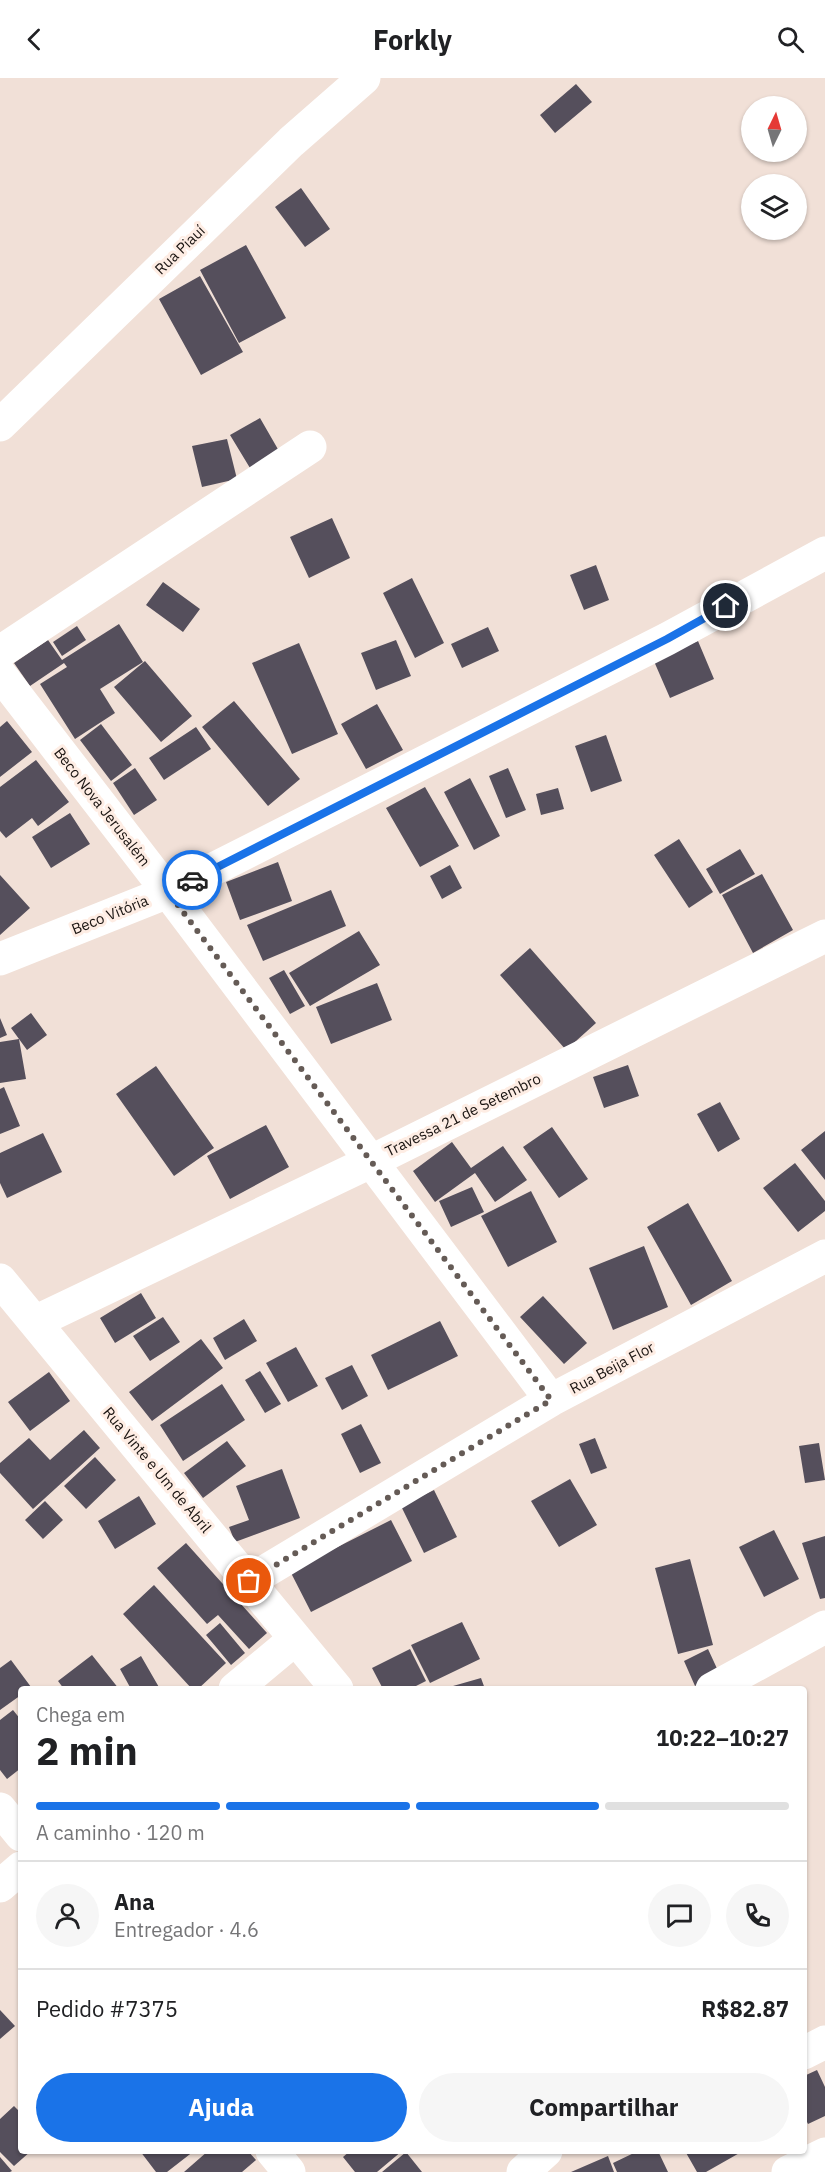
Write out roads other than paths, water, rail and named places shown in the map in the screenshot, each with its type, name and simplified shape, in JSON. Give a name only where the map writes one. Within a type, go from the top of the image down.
[{"type":"street","name":"Rua Piauí","points":[[0,425],[291,142],[364,78]]},
{"type":"street","points":[[0,652],[310,447]]},
{"type":"street","name":"Beco Vitória","points":[[0,959],[168,892],[667,639],[825,553]]},
{"type":"street","name":"Beco Nova Jerusalém","points":[[0,674],[168,892],[551,1400]]},
{"type":"street","name":"Travessa 21 de Setembro","points":[[35,1322],[370,1161],[825,936]]},
{"type":"street","name":"Rua Beija Flor","points":[[249,1581],[551,1400],[825,1256]]},
{"type":"street","name":"Rua Vinte e Um de Abril","points":[[0,1280],[334,1686]]},
{"type":"street","points":[[717,1686],[825,1627]]},
{"type":"street","points":[[239,1686],[295,1639]]},
{"type":"street","points":[[0,1809],[18,1831]]},
{"type":"street","points":[[0,1886],[18,1871]]},
{"type":"street","points":[[807,2051],[825,2042]]},
{"type":"street","points":[[274,2154],[288,2172]]},
{"type":"street","points":[[523,2172],[543,2154]]},
{"type":"street","points":[[788,2172],[825,2154]]}]
